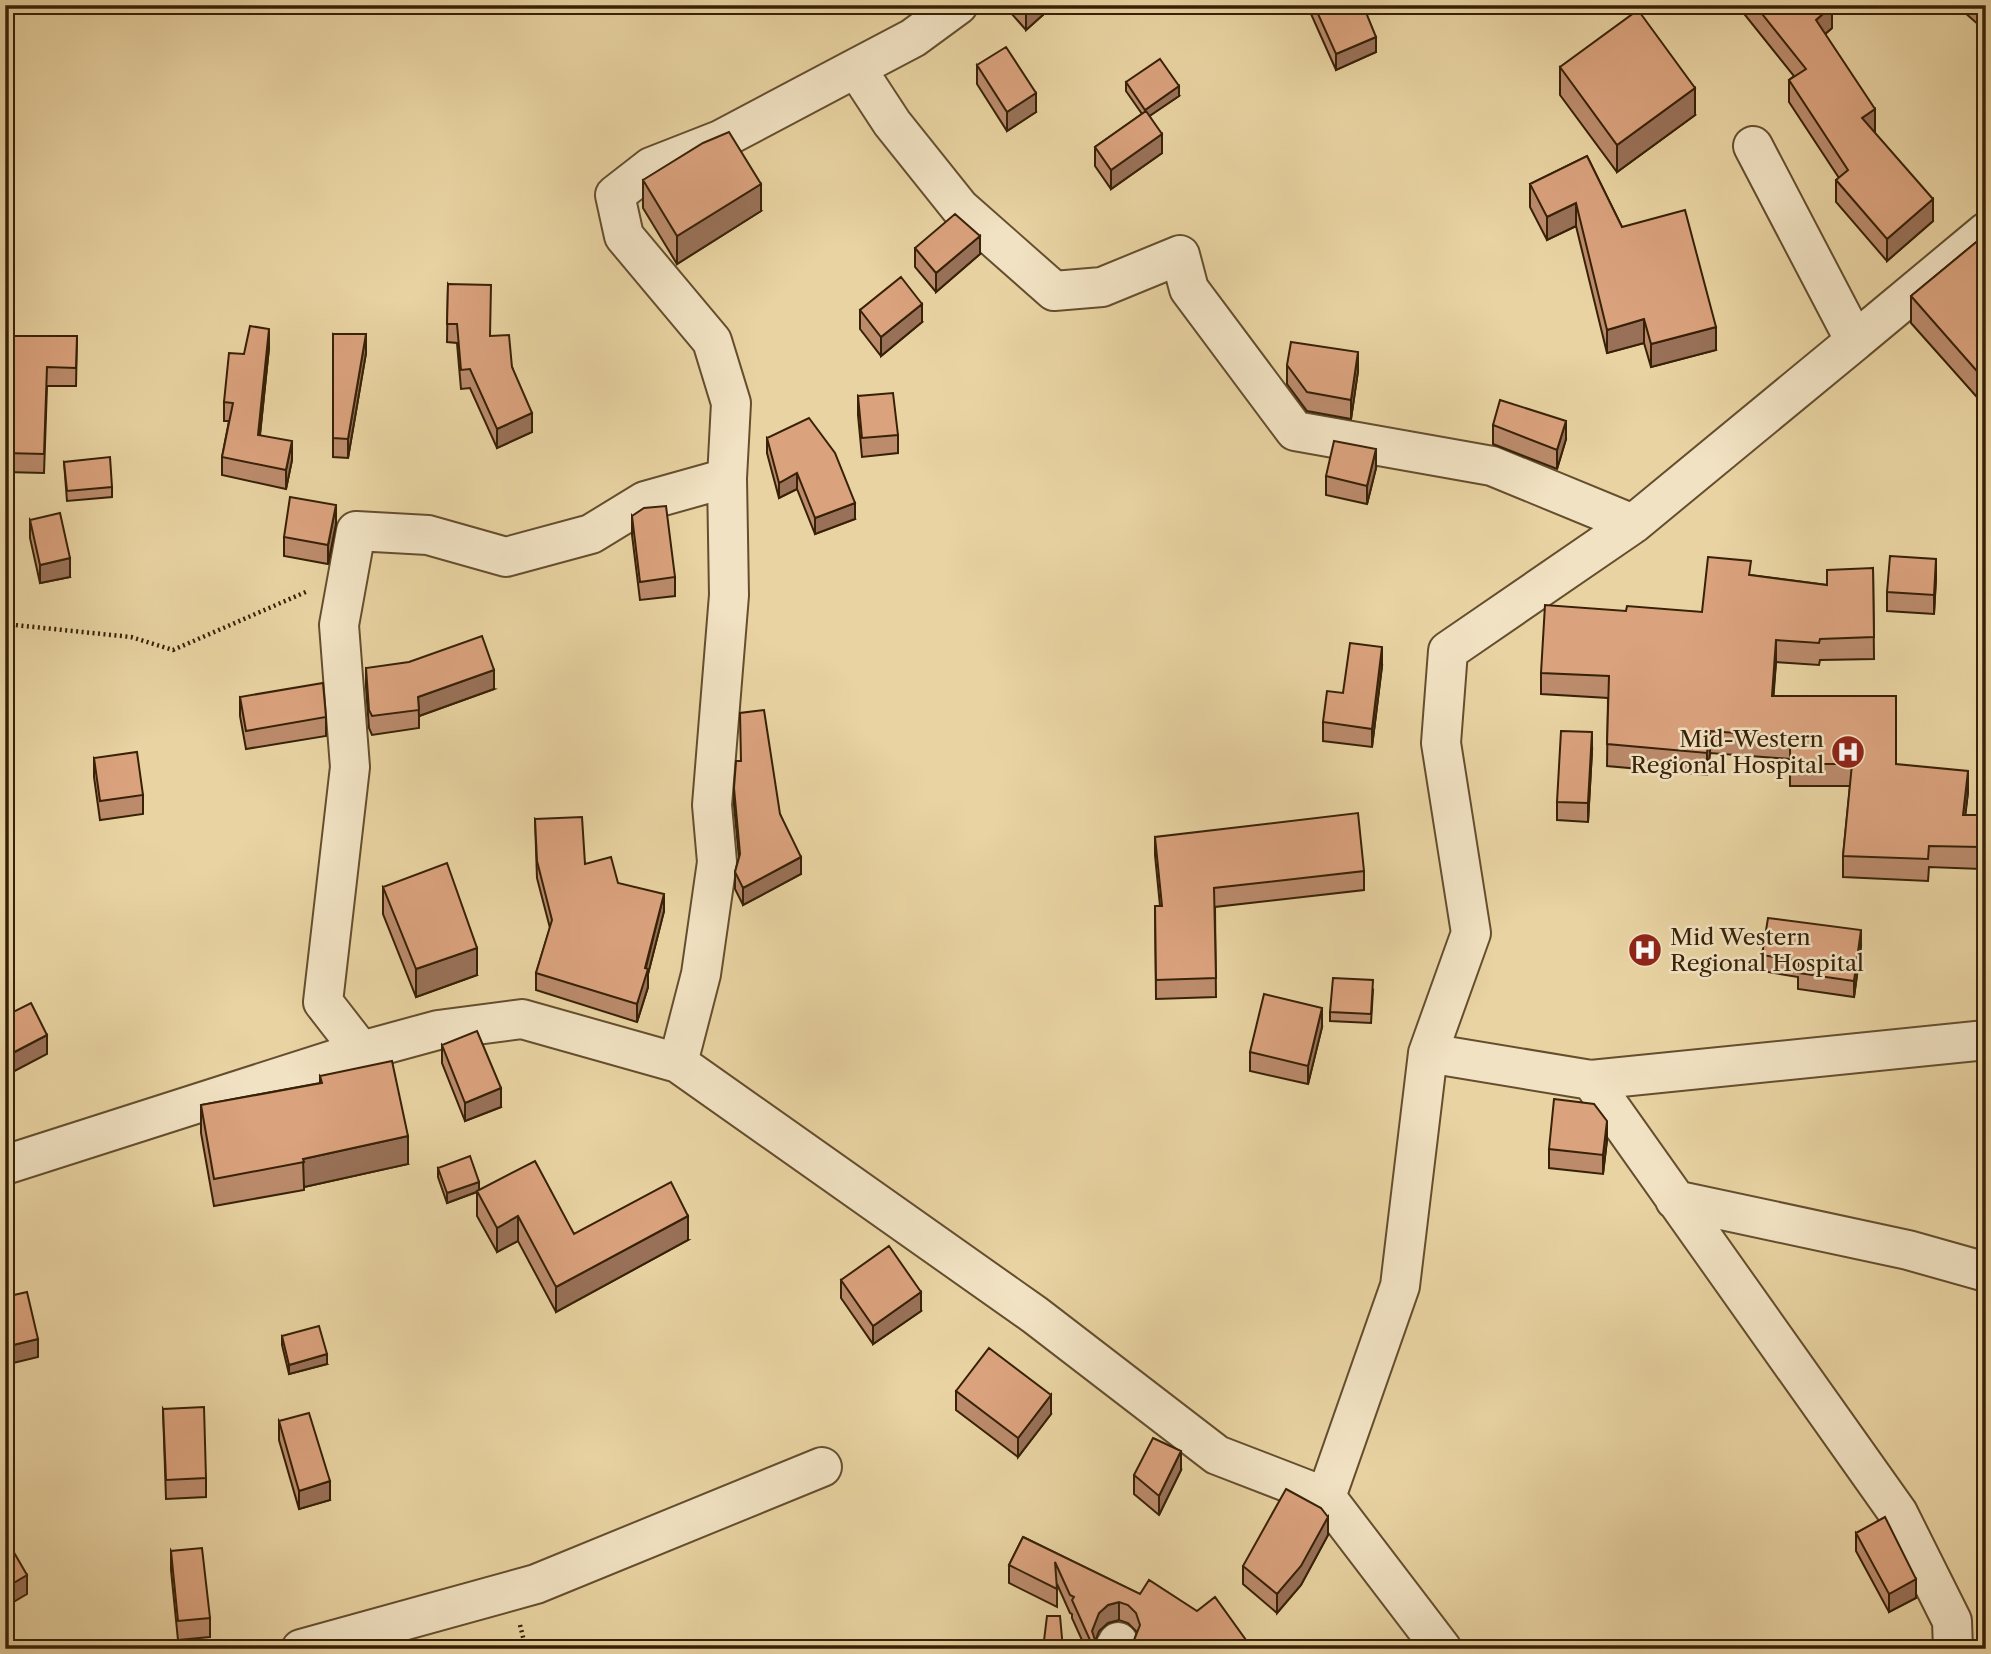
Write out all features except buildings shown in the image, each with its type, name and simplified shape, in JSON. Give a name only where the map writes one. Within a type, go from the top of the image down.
[{"type":"street","points":[[678,1063],[701,974],[717,862],[712,805],[729,595],[727,478],[731,402],[712,341],[624,236],[615,195],[652,167],[720,140],[913,38],[958,5]]},
{"type":"street","points":[[856,68],[892,123],[960,208],[1054,291],[1102,288],[1180,255],[1189,289],[1295,431],[1492,466],[1633,524]]},
{"type":"street","points":[[1753,146],[1855,341]]},
{"type":"street","points":[[1326,1497],[1400,1286],[1428,1053],[1471,933],[1441,743],[1448,651],[1633,524],[1986,232]]},
{"type":"street","points":[[361,1051],[323,1002],[350,767],[339,625],[356,531],[428,535],[506,557],[591,534],[645,500],[727,478]]},
{"type":"street","points":[[5,1165],[361,1051],[438,1030],[522,1019],[678,1063],[1035,1315],[1217,1455],[1326,1497],[1442,1649]]},
{"type":"street","points":[[1428,1053],[1591,1080],[1986,1040]]},
{"type":"street","points":[[1591,1080],[1898,1513],[1952,1621],[1953,1649]]},
{"type":"street","points":[[1675,1200],[1908,1250],[1986,1272]]},
{"type":"street","points":[[301,1649],[536,1584],[822,1467]]},
{"type":"path","points":[[5,624],[131,637],[173,650],[348,573]]},
{"type":"place","name":"Mid-Western Regional Hospital","points":[[1848,752]]},
{"type":"place","name":"Mid Western Regional Hospital","points":[[1645,950]]}]
